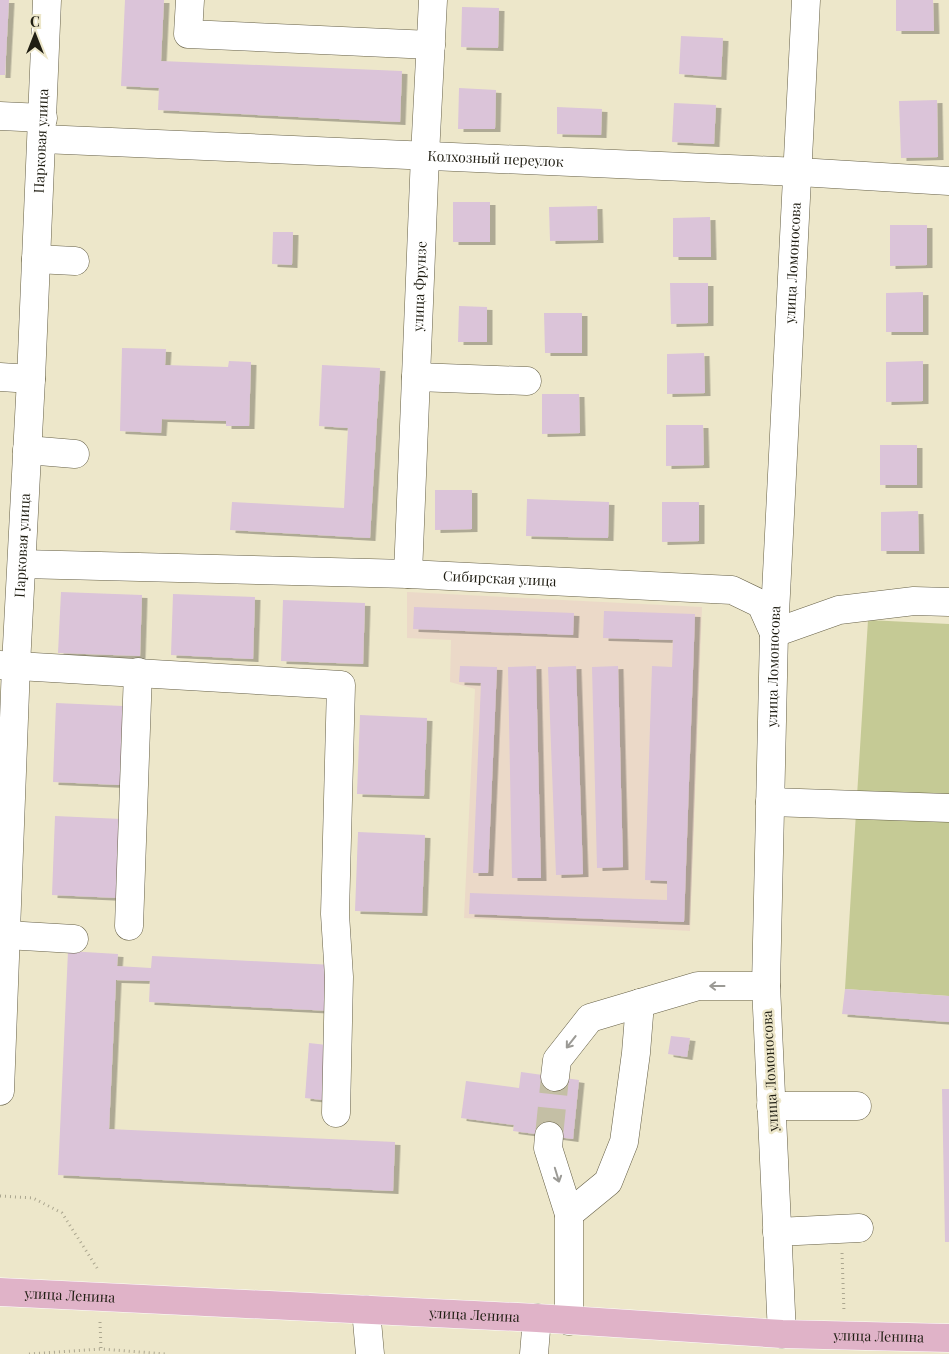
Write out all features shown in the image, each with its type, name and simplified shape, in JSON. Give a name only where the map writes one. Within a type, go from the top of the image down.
[{"type":"main road","name":"улица Ленина","points":[[0,1292],[537,1318],[783,1344],[845,1336],[949,1338]]},
{"type":"street","name":"Парковая улица","points":[[0,1091],[6,935],[8,665],[22,564],[48,0]]},
{"type":"street","points":[[190,0],[188,34],[431,46]]},
{"type":"street","name":"улица Фрунзе","points":[[408,574],[433,0]]},
{"type":"street","name":"улица Ломоносова","points":[[783,1344],[766,986],[774,633],[799,172],[806,0]]},
{"type":"street","name":"Колхозный переулок","points":[[0,116],[42,129],[425,154],[949,181]]},
{"type":"street","points":[[36,259],[75,260]]},
{"type":"street","points":[[0,377],[31,378]]},
{"type":"street","points":[[416,377],[527,381]]},
{"type":"street","points":[[27,450],[75,454]]},
{"type":"street","name":"Сибирская улица","points":[[22,564],[408,574],[732,590],[761,604],[774,633]]},
{"type":"street","points":[[774,633],[839,610],[914,601],[949,602]]},
{"type":"street","points":[[8,665],[341,685],[335,914],[339,977],[336,1114]]},
{"type":"street","points":[[129,926],[138,672]]},
{"type":"street","points":[[770,802],[949,808]]},
{"type":"street","points":[[6,935],[74,939]]},
{"type":"street","points":[[555,1078],[557,1060],[590,1018],[698,986],[766,986]]},
{"type":"street","points":[[569,1214],[608,1182],[624,1142],[636,1054],[640,1003]]},
{"type":"street","points":[[772,1106],[857,1106]]},
{"type":"street","points":[[549,1136],[548,1148],[569,1214],[569,1321]]},
{"type":"street","points":[[777,1232],[850,1237]]},
{"type":"street","points":[[366,1310],[370,1354]]},
{"type":"street","points":[[534,1354],[537,1318]]},
{"type":"path","points":[[0,1196],[33,1198],[62,1213],[100,1274]]},
{"type":"path","points":[[845,1336],[850,1237]]},
{"type":"path","points":[[100,1327],[101,1349]]},
{"type":"path","points":[[29,1354],[101,1349],[166,1354]]},
{"type":"shaded area","points":[[407,592],[702,607],[690,931],[464,918],[475,689],[450,682],[451,640],[407,638]]},
{"type":"green space","points":[[868,620],[949,624],[949,996],[845,989]]},
{"type":"building","points":[[0,0],[9,0],[5,75],[0,75]]},
{"type":"building","points":[[125,0],[164,0],[161,61],[402,71],[400,122],[158,110],[159,88],[121,86]]},
{"type":"building","points":[[896,0],[933,0],[934,31],[896,31]]},
{"type":"building","points":[[462,7],[499,8],[498,48],[461,47]]},
{"type":"building","points":[[681,36],[723,38],[721,77],[679,74]]},
{"type":"building","points":[[459,88],[496,90],[495,129],[458,129]]},
{"type":"building","points":[[937,100],[938,157],[901,158],[899,101]]},
{"type":"building","points":[[674,103],[716,105],[714,144],[672,142]]},
{"type":"building","points":[[557,107],[602,109],[601,135],[557,134]]},
{"type":"building","points":[[453,202],[490,202],[490,242],[453,242]]},
{"type":"building","points":[[597,206],[598,240],[550,241],[549,207]]},
{"type":"building","points":[[710,217],[711,257],[673,257],[673,218]]},
{"type":"building","points":[[890,225],[927,225],[927,265],[890,266]]},
{"type":"building","points":[[273,232],[293,232],[292,265],[272,264]]},
{"type":"building","points":[[670,283],[708,283],[708,323],[671,324]]},
{"type":"building","points":[[923,292],[923,332],[886,332],[886,293]]},
{"type":"building","points":[[459,306],[487,307],[487,342],[458,342]]},
{"type":"building","points":[[544,313],[582,313],[582,353],[545,353]]},
{"type":"building","points":[[122,348],[166,349],[165,365],[228,367],[229,361],[251,362],[249,426],[226,426],[226,421],[162,419],[161,433],[120,431]]},
{"type":"building","points":[[704,353],[705,393],[667,394],[667,354]]},
{"type":"building","points":[[923,361],[923,401],[886,402],[886,362]]},
{"type":"building","points":[[322,365],[380,368],[370,538],[230,530],[232,502],[344,508],[348,428],[319,426]]},
{"type":"building","points":[[542,394],[579,394],[580,433],[542,434]]},
{"type":"building","points":[[666,425],[703,425],[704,465],[666,466]]},
{"type":"building","points":[[880,445],[917,445],[917,485],[880,485]]},
{"type":"building","points":[[435,490],[472,490],[472,529],[435,530]]},
{"type":"building","points":[[527,499],[609,502],[608,538],[526,536]]},
{"type":"building","points":[[662,502],[699,502],[699,541],[662,542]]},
{"type":"building","points":[[918,511],[919,551],[881,551],[881,512]]},
{"type":"building","points":[[61,592],[142,595],[140,656],[58,653]]},
{"type":"building","points":[[173,594],[255,597],[253,659],[171,655]]},
{"type":"building","points":[[283,600],[365,603],[363,664],[281,661]]},
{"type":"building","points":[[414,607],[574,613],[573,635],[413,629]]},
{"type":"building","points":[[604,611],[695,614],[684,922],[469,914],[470,893],[667,900],[667,881],[645,880],[652,666],[672,667],[673,640],[603,638]]},
{"type":"building","points":[[460,666],[497,667],[488,873],[473,873],[481,683],[459,682]]},
{"type":"building","points":[[536,666],[541,878],[512,878],[508,667]]},
{"type":"building","points":[[576,666],[583,874],[556,875],[548,667]]},
{"type":"building","points":[[618,666],[623,867],[597,868],[592,667]]},
{"type":"building","points":[[56,703],[123,706],[120,785],[53,782]]},
{"type":"building","points":[[360,715],[427,718],[424,796],[357,794]]},
{"type":"building","points":[[55,816],[122,819],[119,898],[52,895]]},
{"type":"building","points":[[358,832],[425,835],[422,913],[355,911]]},
{"type":"building","points":[[68,951],[118,954],[117,966],[151,968],[152,956],[334,965],[332,1011],[149,1002],[150,981],[116,980],[109,1129],[395,1142],[393,1191],[58,1175]]},
{"type":"building","points":[[845,989],[949,996],[949,1022],[842,1014]]},
{"type":"building","points":[[671,1036],[690,1038],[687,1057],[668,1054]]},
{"type":"building","points":[[309,1043],[327,1045],[323,1100],[305,1098]]},
{"type":"building","points":[[521,1072],[579,1080],[573,1139],[513,1131],[514,1125],[461,1118],[466,1081],[519,1088]]},
{"type":"building","points":[[942,1089],[949,1089],[949,1242],[945,1242]]},
{"type":"tunnel","points":[[549,1136],[555,1077]]}]
